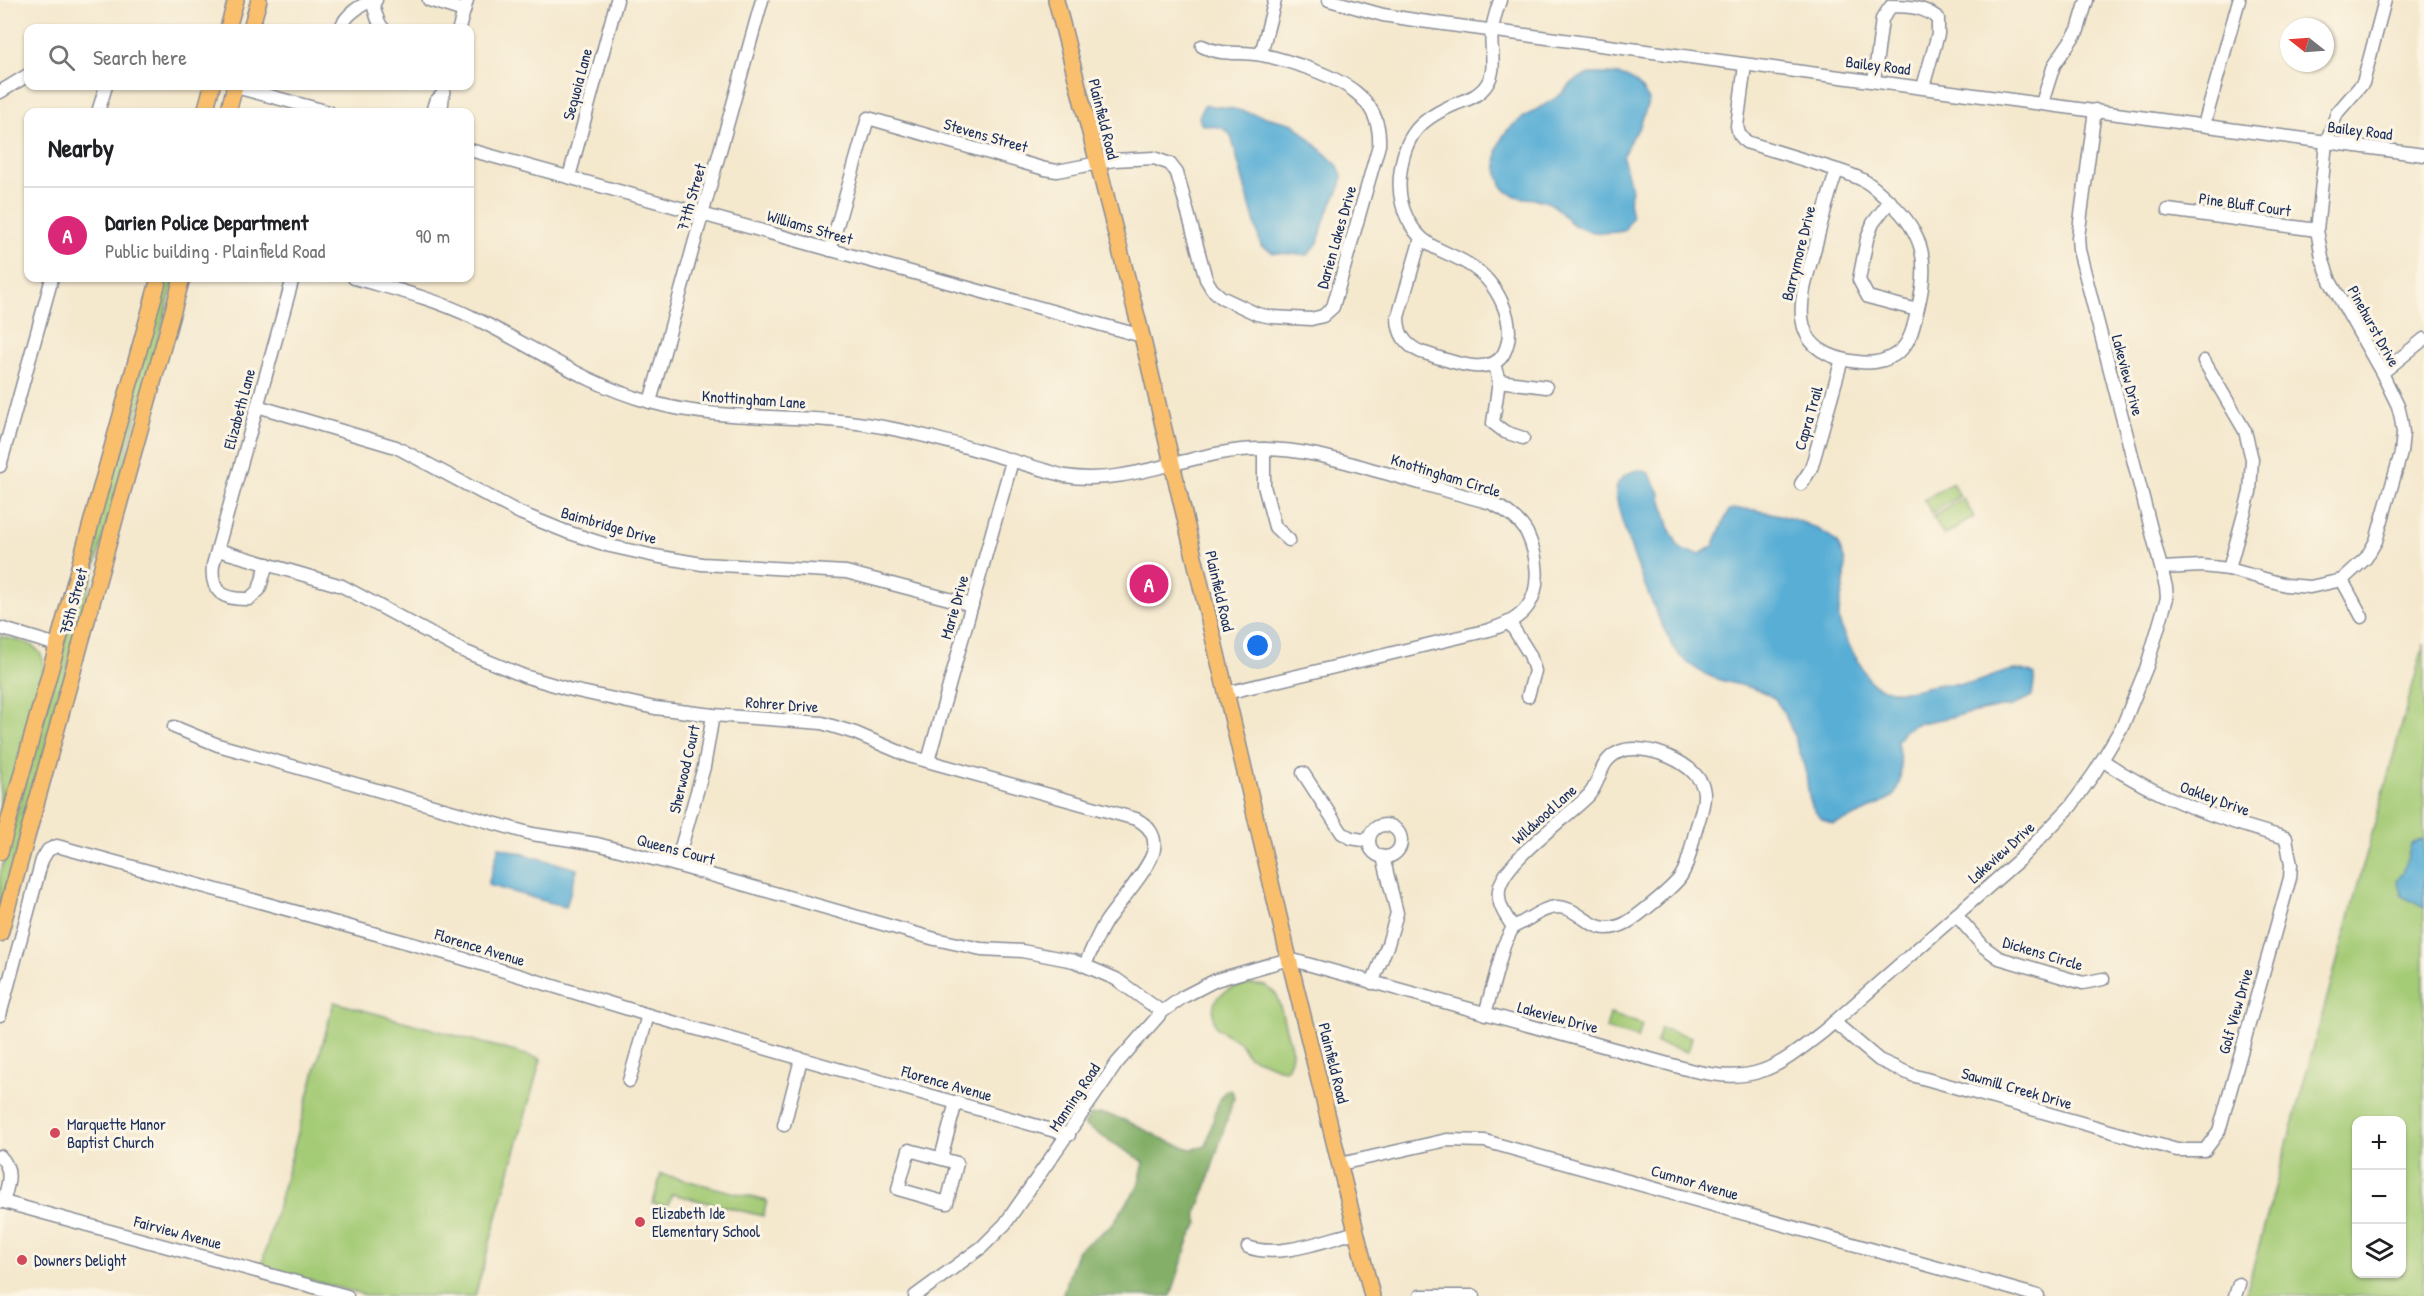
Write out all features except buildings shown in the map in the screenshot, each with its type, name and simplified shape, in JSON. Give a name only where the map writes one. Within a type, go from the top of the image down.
[{"type":"main road","points":[[229,24],[236,0]]},
{"type":"main road","points":[[252,24],[259,0]]},
{"type":"main road","name":"Plainfield Road","points":[[1056,0],[1096,164],[1142,336],[1289,959],[1372,1296]]},
{"type":"main road","points":[[206,108],[211,90]]},
{"type":"main road","points":[[229,108],[233,90]]},
{"type":"main road","name":"75th Street","points":[[0,852],[158,282]]},
{"type":"main road","name":"75th Street","points":[[0,934],[181,282]]},
{"type":"street","points":[[371,0],[377,11],[379,24]]},
{"type":"street","points":[[344,24],[363,4],[376,0]]},
{"type":"street","points":[[429,0],[466,6],[460,24]]},
{"type":"street","name":"Sequoia Lane","points":[[568,177],[617,0]]},
{"type":"street","name":"77th Street","points":[[650,402],[762,0]]},
{"type":"street","points":[[1261,54],[1275,0]]},
{"type":"street","name":"Bailey Road","points":[[1329,0],[1383,15],[2424,155]]},
{"type":"street","points":[[1421,238],[1398,317],[1398,326],[1403,339],[1420,352],[1478,368],[1494,364],[1503,354],[1509,332],[1508,314],[1474,268],[1435,249],[1421,238],[1406,216],[1400,195],[1400,174],[1412,134],[1425,119],[1438,111],[1473,98],[1484,89],[1492,73],[1491,30],[1500,0]]},
{"type":"street","points":[[2042,103],[2054,65],[2078,30],[2087,0]]},
{"type":"street","points":[[2204,125],[2239,0]]},
{"type":"street","name":"Pinehurst Drive","points":[[2342,580],[2366,558],[2376,541],[2401,453],[2402,418],[2382,373],[2330,281],[2322,258],[2317,231],[2326,143],[2337,113],[2363,83],[2385,0]]},
{"type":"street","points":[[1874,81],[1882,19],[1891,6],[1906,6],[1926,9],[1938,18],[1938,34],[1923,87]]},
{"type":"street","name":"Darien Lakes Drive","points":[[1096,164],[1114,160],[1154,158],[1174,167],[1206,279],[1221,297],[1257,314],[1272,317],[1311,319],[1323,316],[1333,307],[1379,145],[1380,129],[1373,112],[1362,98],[1330,75],[1261,54],[1211,51],[1202,46]]},
{"type":"street","name":"Barrymore Drive","points":[[1745,65],[1737,126],[1739,134],[1746,142],[1837,170],[1865,179],[1905,216],[1915,230],[1922,253],[1924,281],[1908,341],[1890,358],[1874,363],[1842,359],[1831,355],[1810,339],[1802,323],[1800,307],[1837,170]]},
{"type":"street","points":[[0,92],[24,77]]},
{"type":"street","points":[[99,108],[105,90]]},
{"type":"street","points":[[249,90],[314,108]]},
{"type":"street","points":[[433,108],[443,90]]},
{"type":"street","points":[[442,108],[443,90]]},
{"type":"street","name":"Lakeview Drive","points":[[1289,959],[1690,1070],[1737,1077],[1756,1073],[1784,1060],[1834,1022],[2045,835],[2081,793],[2123,725],[2147,666],[2167,598],[2162,568],[2079,250],[2078,237],[2095,110]]},
{"type":"street","name":"Stevens Street","points":[[830,250],[868,118],[1045,169],[1057,171],[1096,164]]},
{"type":"street","name":"Williams Street","points":[[474,151],[1142,336]]},
{"type":"street","points":[[1890,201],[1873,223],[1867,239],[1859,280],[1868,297],[1917,310]]},
{"type":"street","name":"Pine Bluff Court","points":[[2168,210],[2317,231]]},
{"type":"street","points":[[0,466],[51,282]]},
{"type":"street","name":"Elizabeth Lane","points":[[218,550],[292,282]]},
{"type":"street","name":"Knottingham Lane","points":[[367,282],[451,308],[492,327],[576,374],[650,402],[729,416],[870,424],[1065,476],[1088,479],[1113,477],[1172,464]]},
{"type":"street","points":[[2382,373],[2424,339]]},
{"type":"street","name":"Capra Trail","points":[[1801,484],[1811,470],[1842,359]]},
{"type":"street","points":[[2204,361],[2245,431],[2252,459],[2250,492],[2229,568]]},
{"type":"street","points":[[1494,364],[1499,381],[1493,423],[1505,432],[1523,438]]},
{"type":"street","points":[[1499,381],[1546,387]]},
{"type":"street","name":"Baimbridge Drive","points":[[257,406],[396,447],[520,513],[610,546],[702,564],[846,572],[972,605]]},
{"type":"street","points":[[1264,449],[1264,486],[1275,527],[1289,540]]},
{"type":"street","name":"Knottingham Circle","points":[[1172,464],[1216,454],[1264,449],[1297,452],[1330,458],[1491,503],[1506,511],[1526,533],[1537,578],[1531,601],[1523,612],[1510,623],[1226,693]]},
{"type":"street","name":"Marie Drive","points":[[928,761],[1012,461]]},
{"type":"street","points":[[218,550],[212,579],[217,590],[227,597],[249,598],[259,590],[267,564]]},
{"type":"street","name":"Rohrer Drive","points":[[218,550],[342,586],[442,641],[524,676],[610,700],[655,708],[822,723],[855,733],[909,756],[1136,819],[1148,828],[1154,840],[1152,856],[1105,924],[1085,965]]},
{"type":"street","points":[[2162,568],[2202,566],[2229,568],[2301,587],[2342,580],[2362,617]]},
{"type":"street","points":[[1510,623],[1530,655],[1535,671],[1528,696]]},
{"type":"street","points":[[0,628],[57,645]]},
{"type":"street","name":"Sherwood Court","points":[[676,865],[704,767],[713,715]]},
{"type":"street","name":"Queens Court","points":[[174,727],[218,745],[532,834],[597,844],[935,939],[981,949],[1022,951],[1085,965],[1130,987],[1162,1012]]},
{"type":"street","name":"Wildwood Lane","points":[[1629,749],[1646,750],[1677,761],[1693,772],[1702,785],[1703,804],[1684,870],[1669,888],[1628,922],[1615,927],[1595,926],[1559,907],[1544,910],[1513,927],[1499,899],[1504,874],[1590,794],[1601,770],[1612,755],[1629,749]]},
{"type":"street","name":"Oakley Drive","points":[[2102,760],[2141,784],[2188,808],[2286,838],[2292,865],[2290,878]]},
{"type":"street","points":[[1303,773],[1342,833],[1351,838],[1369,841]]},
{"type":"street","points":[[1380,825],[1390,825],[1398,831],[1401,841],[1398,851],[1383,857],[1373,852],[1369,841],[1372,831],[1380,825]]},
{"type":"street","name":"Florence Avenue","points":[[0,1015],[42,860],[48,850],[57,846],[445,953],[648,1015],[1069,1135]]},
{"type":"street","points":[[1372,983],[1388,944],[1397,913],[1383,857]]},
{"type":"street","name":"Golf View Drive","points":[[2205,1150],[2219,1131],[2290,878]]},
{"type":"street","name":"Dickens Circle","points":[[1956,915],[1984,947],[1999,958],[2083,983],[2103,979]]},
{"type":"street","points":[[1485,1014],[1504,945],[1513,927]]},
{"type":"street","name":"Manning Road","points":[[915,1296],[991,1239],[1005,1224],[1118,1063],[1162,1012],[1183,997],[1216,980],[1289,959]]},
{"type":"street","points":[[629,1081],[648,1015]]},
{"type":"street","name":"Sawmill Creek Drive","points":[[1834,1022],[1879,1060],[1912,1075],[2177,1150],[2205,1150]]},
{"type":"street","points":[[783,1125],[801,1059]]},
{"type":"street","points":[[940,1158],[956,1102]]},
{"type":"street","name":"Cumnor Avenue","points":[[1340,1164],[1447,1140],[1485,1141],[2038,1296]]},
{"type":"street","points":[[909,1150],[940,1158],[957,1163],[947,1203],[898,1189],[909,1150]]},
{"type":"street","points":[[0,1156],[6,1162],[9,1176],[2,1201]]},
{"type":"street","name":"Fairview Avenue","points":[[2,1201],[347,1296]]},
{"type":"street","points":[[1248,1247],[1260,1251],[1278,1251],[1357,1232]]},
{"type":"street","points":[[1420,1296],[1474,1296]]},
{"type":"green space","points":[[164,282],[174,282],[0,912],[0,874]]},
{"type":"green space","points":[[1952,483],[1960,496],[1932,513],[1924,500]]},
{"type":"green space","points":[[1963,498],[1974,517],[1944,536],[1933,517]]},
{"type":"green space","points":[[0,636],[22,641],[35,647],[43,658],[44,666],[0,823]]},
{"type":"green space","points":[[2424,644],[2424,1296],[2245,1296]]},
{"type":"green space","points":[[1251,984],[1266,986],[1277,995],[1292,1051],[1287,1069],[1284,1070],[1248,1056],[1239,1042],[1217,1028],[1214,1022],[1214,1004],[1218,997],[1231,988]]},
{"type":"green space","points":[[334,1002],[541,1059],[475,1296],[369,1296],[261,1267]]},
{"type":"green space","points":[[1610,1014],[1642,1024],[1638,1038],[1606,1029]]},
{"type":"green space","points":[[1660,1028],[1692,1037],[1688,1052],[1656,1043]]},
{"type":"green space","points":[[1226,1090],[1232,1091],[1234,1097],[1198,1208],[1198,1223],[1189,1240],[1171,1296],[1062,1296],[1078,1250],[1111,1226],[1138,1187],[1144,1162],[1084,1125],[1090,1115],[1113,1116],[1168,1141],[1195,1149],[1206,1146],[1219,1099]]},
{"type":"green space","points":[[661,1174],[767,1201],[763,1216],[672,1194],[667,1207],[653,1203]]},
{"type":"water","points":[[1590,74],[1609,74],[1631,79],[1638,84],[1649,100],[1640,126],[1628,144],[1623,157],[1632,190],[1629,201],[1632,217],[1624,231],[1596,232],[1577,227],[1546,201],[1519,197],[1508,192],[1498,175],[1497,153],[1507,130],[1563,93],[1574,81]]},
{"type":"water","points":[[1204,105],[1230,108],[1294,124],[1338,166],[1342,175],[1341,185],[1325,218],[1318,243],[1308,255],[1274,253],[1261,246],[1231,136],[1221,128],[1201,124],[1199,117]]},
{"type":"water","points":[[1639,470],[1649,473],[1660,493],[1670,530],[1679,547],[1685,551],[1700,554],[1713,546],[1729,510],[1740,509],[1770,513],[1805,523],[1831,538],[1839,546],[1846,570],[1839,611],[1841,626],[1847,642],[1869,680],[1875,685],[1891,691],[1907,691],[1941,684],[1972,683],[2011,670],[2019,670],[2035,675],[2032,696],[2010,707],[1916,724],[1905,730],[1897,741],[1901,766],[1900,781],[1894,796],[1841,822],[1833,824],[1824,820],[1812,806],[1806,773],[1791,727],[1776,701],[1763,692],[1719,680],[1704,673],[1681,657],[1673,646],[1641,575],[1617,502],[1616,489],[1619,482],[1628,474]]},
{"type":"water","points":[[2424,841],[2424,908],[2402,896],[2397,881],[2404,871],[2411,844]]},
{"type":"water","points":[[499,847],[577,869],[566,907],[488,885]]},
{"type":"place","name":"Darien Police Department","points":[[1149,584]]},
{"type":"place","name":"Marquette Manor Baptist Church","points":[[55,1133]]},
{"type":"place","name":"Elizabeth Ide Elementary School","points":[[640,1222]]},
{"type":"place","name":"Downers Delight","points":[[22,1260]]}]
